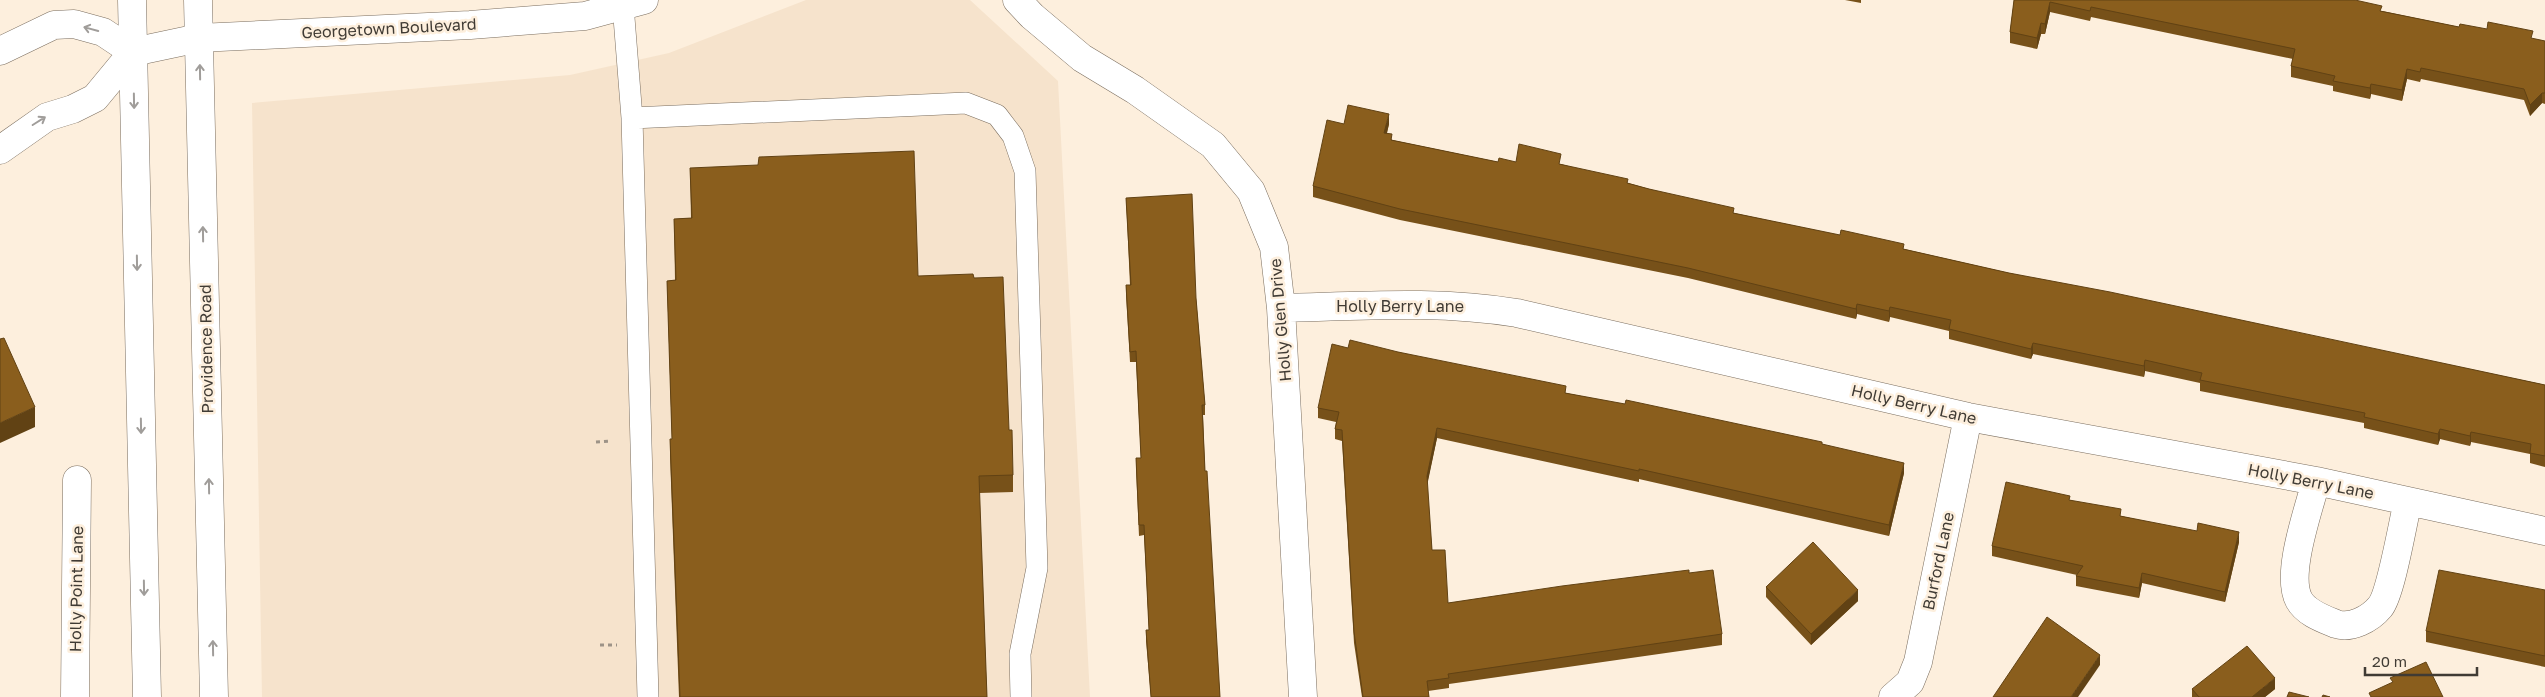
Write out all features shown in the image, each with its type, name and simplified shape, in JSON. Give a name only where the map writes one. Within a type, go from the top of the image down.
[{"type":"street","points":[[132,0],[147,697]]},
{"type":"street","name":"Providence Road","points":[[198,0],[214,697]]},
{"type":"street","name":"Holly Glen Drive","points":[[1018,0],[1032,16],[1082,58],[1135,90],[1213,145],[1251,192],[1274,247],[1281,308],[1303,697]]},
{"type":"street","name":"Georgetown Boulevard","points":[[133,52],[199,38],[470,25],[584,16],[634,3]]},
{"type":"street","points":[[0,51],[54,25],[74,24],[103,32],[133,52]]},
{"type":"street","points":[[0,150],[47,117],[73,109],[95,98],[133,52]]},
{"type":"street","name":"Holly Berry Lane","points":[[1281,308],[1432,303],[1481,307],[1517,313],[1968,417],[2316,481],[2545,531]]},
{"type":"street","name":"Burford Lane","points":[[1893,697],[1910,682],[1918,662],[1968,417]]},
{"type":"street","name":"Holly Point Lane","points":[[75,697],[78,480]]},
{"type":"street","points":[[2316,481],[2293,569],[2299,600],[2318,617],[2342,626],[2362,622],[2381,607],[2388,587],[2408,501]]},
{"type":"lane","points":[[634,3],[632,118],[648,697]]},
{"type":"lane","points":[[632,118],[966,103],[996,115],[1013,136],[1025,171],[1037,568],[1020,654],[1021,697]]},
{"type":"shaded area","points":[[806,0],[970,0],[1058,81],[1090,697],[262,697],[252,103],[570,75],[669,53]]},
{"type":"building","points":[[2014,0],[2355,0],[2382,6],[2380,11],[2459,27],[2460,24],[2487,29],[2488,22],[2533,31],[2531,38],[2545,41],[2545,93],[2542,93],[2530,105],[2524,89],[2421,68],[2420,72],[2407,69],[2402,90],[2371,84],[2370,88],[2333,81],[2335,76],[2291,66],[2295,49],[2091,7],[2090,11],[2050,2],[2045,24],[2041,23],[2037,38],[2010,32]]},
{"type":"building","points":[[1348,105],[1389,114],[1384,133],[1392,134],[1391,140],[1498,162],[1499,158],[1516,162],[1519,144],[1561,154],[1559,164],[1628,179],[1627,183],[1649,189],[1734,208],[1733,213],[1840,235],[1841,230],[1904,244],[1903,249],[2009,273],[2110,292],[2545,385],[2545,456],[2530,453],[2531,444],[2471,432],[2470,436],[2440,429],[2438,434],[2364,417],[2365,413],[2200,380],[2202,373],[2145,360],[2144,366],[2033,343],[2031,349],[1949,329],[1951,320],[1890,307],[1889,311],[1857,304],[1856,309],[1688,268],[1400,209],[1313,186],[1327,120],[1344,124]]},
{"type":"building","points":[[914,151],[918,276],[973,274],[974,278],[1003,277],[1009,430],[1012,430],[1013,475],[979,476],[987,697],[680,697],[670,439],[672,439],[667,281],[676,280],[674,219],[692,218],[690,168],[758,165],[759,157]]},
{"type":"building","points":[[1192,194],[1196,298],[1205,405],[1202,405],[1205,471],[1207,471],[1220,697],[1151,697],[1146,630],[1149,630],[1144,525],[1139,525],[1136,458],[1141,458],[1136,351],[1130,352],[1126,285],[1131,285],[1126,198]]},
{"type":"building","points":[[4,338],[35,407],[0,423],[0,339]]},
{"type":"building","points":[[1350,340],[1398,352],[1566,386],[1565,393],[1625,404],[1626,400],[1822,442],[1822,444],[1904,463],[1889,525],[1639,469],[1639,471],[1437,428],[1427,476],[1432,550],[1445,550],[1448,603],[1689,570],[1689,573],[1713,570],[1722,634],[1448,674],[1449,678],[1427,681],[1429,697],[1363,697],[1354,632],[1342,430],[1335,429],[1339,412],[1318,408],[1332,344],[1348,348]]},
{"type":"building","points":[[2006,482],[2070,496],[2069,500],[2121,509],[2120,516],[2197,531],[2198,523],[2239,532],[2225,592],[2142,573],[2139,588],[2076,576],[2083,566],[1992,546]]},
{"type":"building","points":[[1813,542],[1858,590],[1811,634],[1766,587]]},
{"type":"building","points":[[2439,570],[2545,590],[2545,656],[2426,631]]},
{"type":"building","points":[[2047,617],[2100,655],[2071,697],[1993,697]]},
{"type":"building","points":[[2247,646],[2275,678],[2252,697],[2199,697],[2192,689]]},
{"type":"building","points":[[2426,662],[2443,697],[2371,697],[2369,693],[2393,682],[2390,678]]},
{"type":"building","points":[[2289,692],[2309,697],[2287,697]]}]
